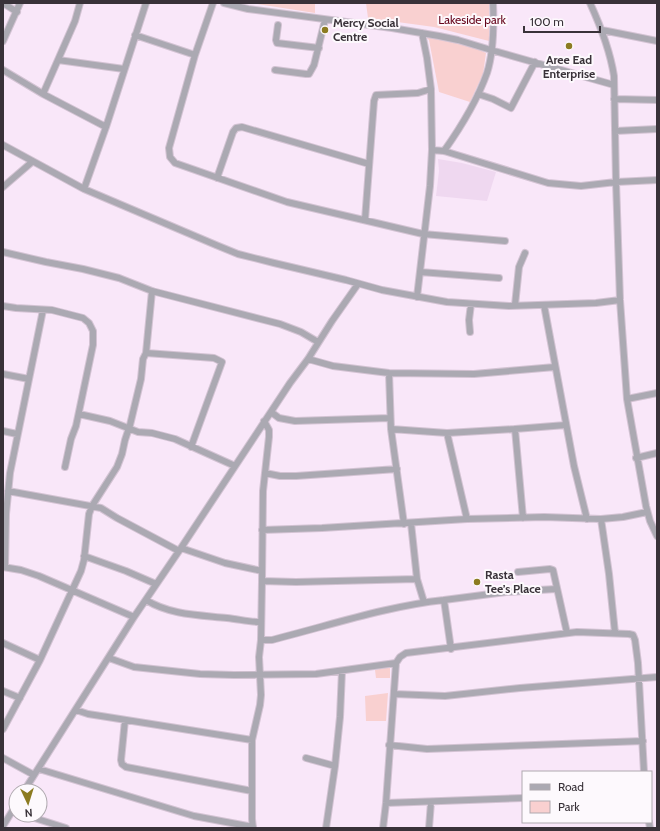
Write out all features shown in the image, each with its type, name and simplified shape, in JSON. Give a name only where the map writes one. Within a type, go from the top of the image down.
[{"type":"street","points":[[3,3],[17,12]]},
{"type":"street","points":[[3,41],[20,3]]},
{"type":"street","points":[[43,94],[75,21],[80,3]]},
{"type":"street","points":[[84,189],[106,127],[146,3]]},
{"type":"street","points":[[214,3],[195,55],[169,148],[170,157],[175,163],[287,202],[423,234],[505,241]]},
{"type":"street","points":[[224,3],[248,9],[392,28],[458,40],[614,85]]},
{"type":"street","points":[[444,151],[462,126],[487,72],[494,25],[493,3]]},
{"type":"street","points":[[590,3],[602,30],[612,60],[620,300],[627,399],[636,458],[647,512],[657,536]]},
{"type":"street","points":[[274,70],[309,74],[314,65],[325,20]]},
{"type":"street","points":[[278,25],[277,43],[319,48]]},
{"type":"street","points":[[602,30],[657,41]]},
{"type":"street","points":[[417,297],[423,234],[430,186],[432,150],[431,89],[422,33]]},
{"type":"street","points":[[135,35],[195,55]]},
{"type":"street","points":[[58,60],[124,69]]},
{"type":"street","points":[[478,94],[493,99],[511,108],[535,62]]},
{"type":"street","points":[[3,70],[43,94],[106,127]]},
{"type":"street","points":[[364,220],[374,100],[376,95],[418,93],[431,89]]},
{"type":"street","points":[[614,99],[657,100]]},
{"type":"street","points":[[217,178],[233,132],[236,128],[242,127],[369,164]]},
{"type":"street","points":[[615,131],[657,129]]},
{"type":"street","points":[[3,145],[84,189],[238,254],[382,290],[447,302],[515,306],[596,303],[620,300]]},
{"type":"street","points":[[432,150],[444,151],[554,184],[581,186],[616,182],[657,180]]},
{"type":"street","points":[[3,187],[32,162]]},
{"type":"street","points":[[3,252],[119,278],[152,292],[280,324],[301,332],[318,342]]},
{"type":"street","points":[[515,306],[519,267],[525,253]]},
{"type":"street","points":[[420,272],[499,278]]},
{"type":"street","points":[[29,783],[134,617],[180,550],[264,421],[308,359],[332,320],[358,284]]},
{"type":"street","points":[[3,729],[40,660],[81,571],[89,514],[92,506],[117,467],[122,454],[141,379],[143,359],[146,353],[152,292]]},
{"type":"street","points":[[470,304],[470,332]]},
{"type":"street","points":[[544,305],[574,466],[587,518]]},
{"type":"street","points":[[3,306],[52,310],[83,318],[89,323],[93,331],[93,345],[65,467]]},
{"type":"street","points":[[43,310],[17,434],[6,473],[8,491],[4,513],[4,567],[39,576],[134,617]]},
{"type":"street","points":[[146,353],[214,358],[222,362],[191,447]]},
{"type":"street","points":[[308,359],[333,366],[389,372],[474,374],[555,366]]},
{"type":"street","points":[[389,372],[391,429],[404,524]]},
{"type":"street","points":[[3,374],[29,379]]},
{"type":"street","points":[[627,399],[657,393]]},
{"type":"street","points":[[271,412],[279,418],[295,421],[390,418]]},
{"type":"street","points":[[78,414],[110,421],[138,432],[152,433],[175,439],[235,466]]},
{"type":"street","points":[[39,769],[194,816],[253,827],[252,740],[260,705],[259,656],[261,640],[260,622],[263,491],[269,433],[264,421]]},
{"type":"street","points":[[391,429],[447,433],[566,425]]},
{"type":"street","points":[[515,429],[523,518]]},
{"type":"street","points":[[3,431],[17,434]]},
{"type":"street","points":[[447,433],[467,519]]},
{"type":"street","points":[[636,458],[657,453]]},
{"type":"street","points":[[265,473],[280,476],[296,476],[397,469]]},
{"type":"street","points":[[8,491],[101,508],[117,518],[180,550],[225,563],[262,571]]},
{"type":"street","points":[[262,530],[404,524],[467,519],[600,519],[623,517],[647,512]]},
{"type":"street","points":[[600,519],[609,574],[615,633]]},
{"type":"street","points":[[411,523],[417,579],[424,602]]},
{"type":"street","points":[[84,556],[126,571],[156,584]]},
{"type":"street","points":[[518,572],[553,570],[567,633]]},
{"type":"street","points":[[262,581],[296,582],[417,579]]},
{"type":"street","points":[[261,640],[272,640],[375,611],[424,602],[506,592],[556,589]]},
{"type":"street","points":[[146,600],[157,607],[189,615],[260,622]]},
{"type":"street","points":[[444,600],[451,649]]},
{"type":"street","points":[[383,828],[396,663],[400,656],[406,653],[451,649],[577,632],[629,634],[633,636],[635,640],[639,679],[644,771]]},
{"type":"street","points":[[3,643],[40,660]]},
{"type":"street","points":[[109,658],[134,667],[200,674],[316,674],[396,663]]},
{"type":"street","points":[[326,828],[340,717],[342,670]]},
{"type":"street","points":[[394,694],[445,696],[520,688],[657,677]]},
{"type":"street","points":[[3,691],[20,698]]},
{"type":"street","points":[[76,710],[88,714],[252,740]]},
{"type":"street","points":[[125,720],[121,760],[122,764],[126,767],[252,791]]},
{"type":"street","points":[[389,745],[427,749],[643,741]]},
{"type":"street","points":[[3,758],[34,775]]},
{"type":"street","points":[[306,758],[335,766]]},
{"type":"street","points":[[386,803],[522,798]]},
{"type":"street","points":[[429,828],[431,802]]},
{"type":"street","points":[[48,822],[66,828]]},
{"type":"shaded area","points":[[438,159],[462,163],[496,172],[487,201],[436,196],[439,171]]},
{"type":"green space","points":[[250,3],[315,3],[315,13]]},
{"type":"green space","name":"Lakeside park","points":[[366,3],[489,3],[489,41],[434,27],[368,18]]},
{"type":"green space","points":[[422,33],[458,40],[486,53],[483,74],[470,102],[439,92],[429,40]]},
{"type":"green space","points":[[389,667],[390,678],[376,678],[375,670]]},
{"type":"green space","points":[[388,693],[386,721],[366,721],[365,696]]},
{"type":"place","name":"Mercy Social Centre","points":[[325,30]]},
{"type":"place","name":"Aree Ead Enterprise","points":[[569,46]]},
{"type":"place","name":"Rasta Tee’s Place","points":[[477,582]]}]
